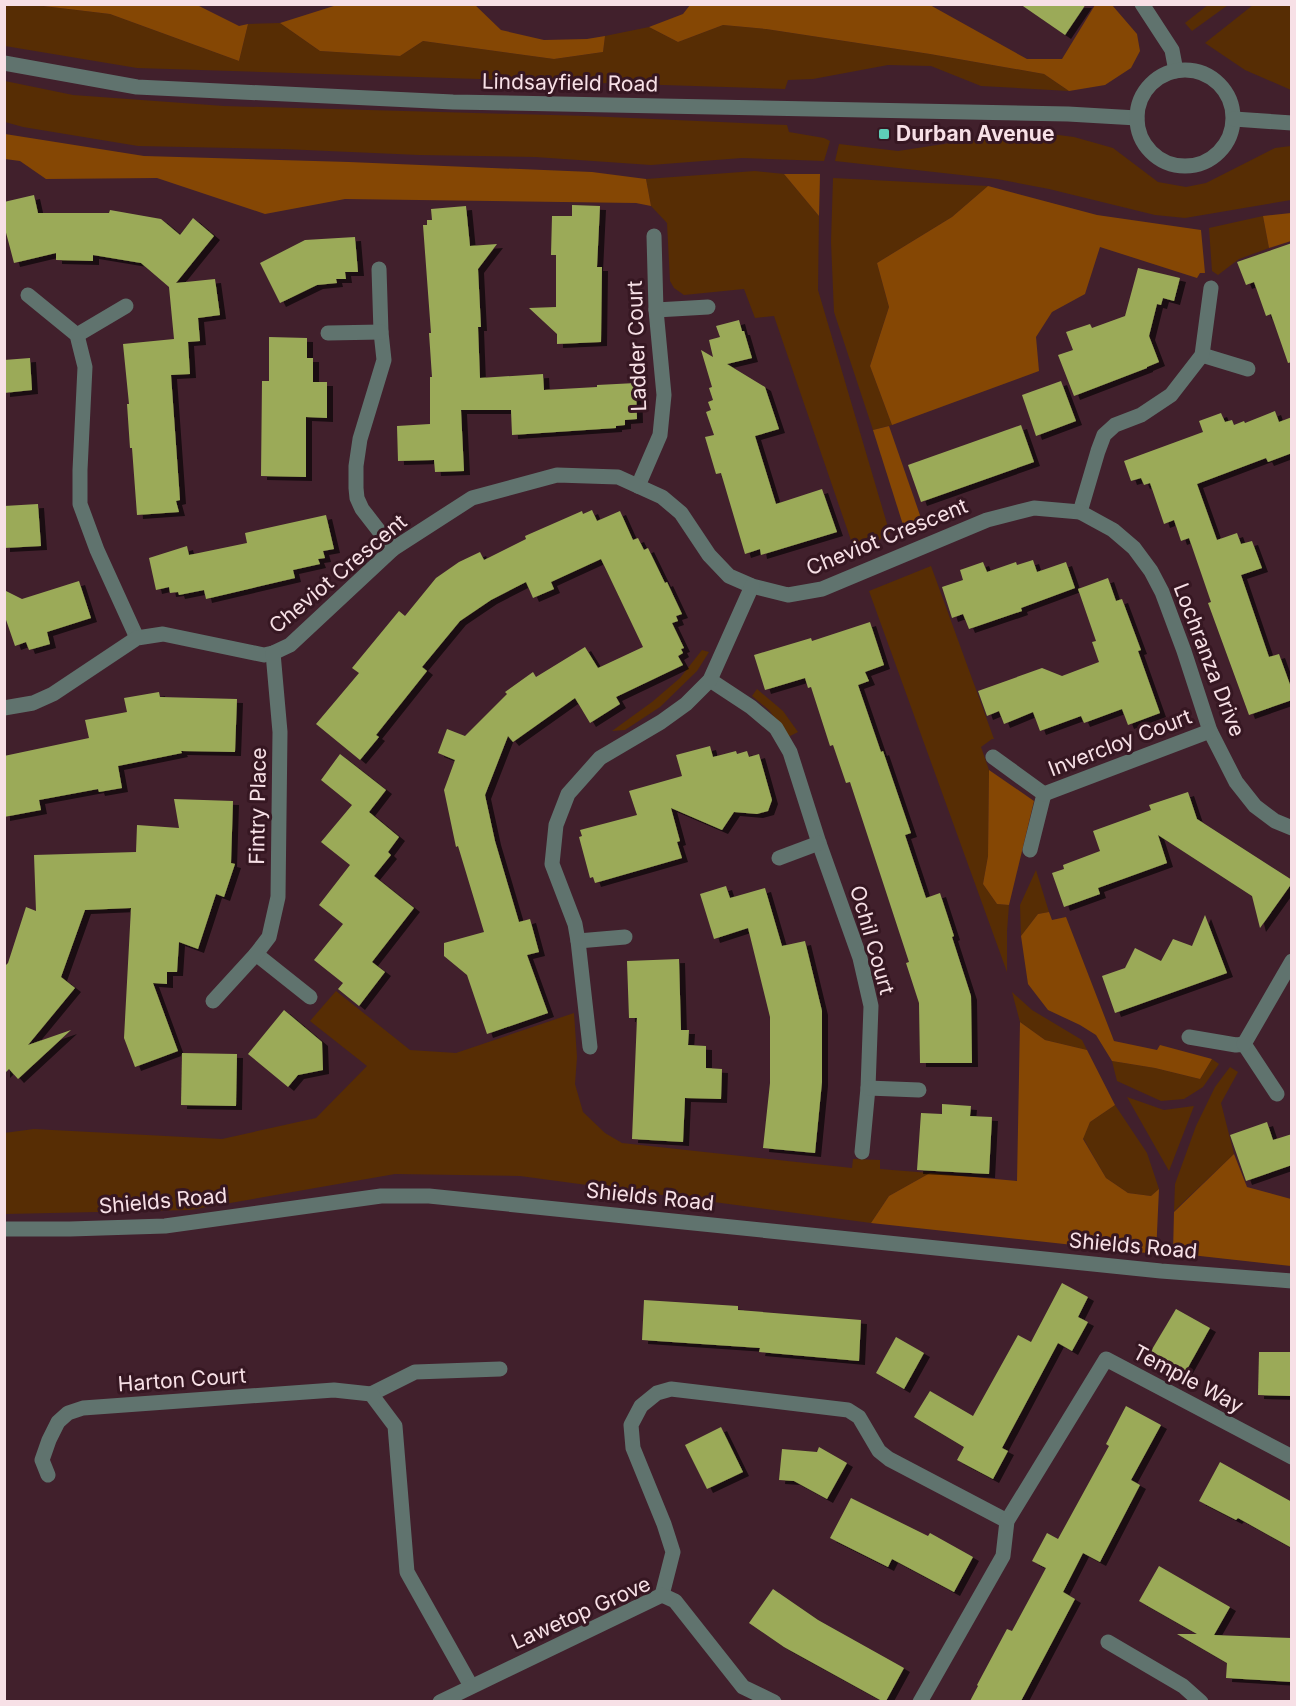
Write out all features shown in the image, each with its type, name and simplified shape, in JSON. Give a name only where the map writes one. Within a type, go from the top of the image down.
[{"type":"street","points":[[1142,4],[1172,51],[1176,71]]},
{"type":"street","name":"Lindsayfield Road","points":[[4,63],[137,87],[172,89],[453,102],[1068,114],[1137,118]]},
{"type":"street","points":[[1191,70],[1216,81],[1226,92],[1232,105],[1233,119],[1230,135],[1222,150],[1209,160],[1193,165],[1177,165],[1161,159],[1148,149],[1140,135],[1137,118],[1140,102],[1148,87],[1161,76],[1176,71],[1191,70]]},
{"type":"street","points":[[1233,119],[1292,123]]},
{"type":"street","name":"Ladder Court","points":[[639,486],[660,435],[664,395],[656,310],[654,236]]},
{"type":"street","points":[[379,269],[384,360],[360,439],[356,488],[362,509],[393,549]]},
{"type":"street","points":[[1080,512],[1104,435],[1114,425],[1141,415],[1172,395],[1202,355],[1211,288]]},
{"type":"street","points":[[28,295],[77,335],[85,367],[80,504],[97,550],[137,638]]},
{"type":"street","points":[[77,335],[126,306]]},
{"type":"street","points":[[656,310],[708,307]]},
{"type":"street","points":[[328,333],[381,332]]},
{"type":"street","points":[[1202,355],[1248,369]]},
{"type":"street","name":"Cheviot Crescent","points":[[4,708],[33,703],[53,694],[137,638],[163,634],[264,655],[273,653],[290,645],[393,549],[472,498],[556,474],[618,477],[662,497],[681,513],[709,555],[729,576],[752,586],[788,595],[822,589],[987,520],[1034,508],[1080,512]]},
{"type":"street","name":"Lochranza Drive","points":[[1080,512],[1113,530],[1134,548],[1151,571],[1162,592],[1184,651],[1210,731],[1236,782],[1255,806],[1275,821],[1292,828]]},
{"type":"street","points":[[590,1047],[579,941],[575,924],[552,864],[556,825],[568,794],[600,758],[678,710],[710,680],[752,586]]},
{"type":"street","name":"Fintry Place","points":[[213,1001],[269,937],[278,897],[280,732],[273,653]]},
{"type":"street","name":"Ochil Court","points":[[710,680],[751,707],[776,728],[790,752],[819,843],[860,958],[871,1006],[868,1088],[862,1152]]},
{"type":"street","name":"Invercloy Court","points":[[1044,794],[1210,731]]},
{"type":"street","name":"Invercloy Court","points":[[993,757],[1044,794]]},
{"type":"street","name":"Invercloy Court","points":[[1030,850],[1044,794]]},
{"type":"street","points":[[778,858],[819,843]]},
{"type":"street","points":[[579,941],[625,937]]},
{"type":"street","points":[[256,954],[310,997]]},
{"type":"street","points":[[1244,1044],[1292,961]]},
{"type":"street","points":[[1188,1037],[1236,1045],[1244,1044]]},
{"type":"street","points":[[1244,1044],[1277,1094]]},
{"type":"street","points":[[868,1088],[919,1090]]},
{"type":"street","name":"Shields Road","points":[[4,1229],[165,1226],[381,1196],[429,1196],[1161,1271],[1292,1281]]},
{"type":"street","name":"Temple Way","points":[[1007,1521],[1106,1359],[1292,1457]]},
{"type":"street","points":[[471,1686],[407,1572],[395,1426],[370,1394],[415,1372],[500,1369]]},
{"type":"street","points":[[662,1595],[673,1552],[633,1448],[631,1425],[641,1406],[657,1393],[671,1389],[848,1410],[859,1417],[879,1450],[889,1459],[1007,1521],[1003,1556],[920,1701]]},
{"type":"street","name":"Harton Court","points":[[48,1475],[42,1460],[58,1422],[68,1413],[83,1408],[334,1390],[370,1394]]},
{"type":"street","name":"Lawetop Grove","points":[[440,1701],[662,1595],[675,1601],[743,1687],[774,1701]]},
{"type":"street","points":[[1108,1642],[1183,1686],[1201,1701]]},
{"type":"shaded area","points":[[474,4],[501,30],[544,40],[587,39],[605,36],[603,52],[554,59],[423,41],[400,56],[320,51],[280,23],[337,5]]},
{"type":"shaded area","points":[[1209,4],[1228,5],[1192,31],[1185,23]]},
{"type":"shaded area","points":[[4,5],[35,5],[110,14],[239,61],[248,24],[280,23],[320,51],[400,56],[423,41],[554,59],[603,52],[605,36],[649,27],[678,42],[723,25],[766,29],[930,54],[1044,74],[1069,91],[981,86],[931,66],[888,65],[813,79],[788,80],[785,89],[137,68],[5,46]]},
{"type":"shaded area","points":[[35,5],[197,5],[239,26],[248,24],[239,61],[110,14]]},
{"type":"shaded area","points":[[690,5],[930,5],[1027,59],[1062,59],[1095,5],[1112,5],[1137,34],[1140,51],[1131,68],[1105,85],[1069,91],[1044,74],[766,29],[723,25],[678,42],[649,27],[683,14]]},
{"type":"shaded area","points":[[1253,5],[1291,5],[1291,90],[1245,70],[1205,43]]},
{"type":"shaded area","points":[[5,81],[73,95],[224,106],[587,116],[787,125],[789,132],[830,141],[824,161],[742,158],[651,165],[535,157],[138,146],[5,122]]},
{"type":"shaded area","points":[[1027,131],[1074,137],[1113,148],[1158,182],[1186,187],[1206,183],[1275,148],[1291,146],[1291,200],[1185,218],[1155,215],[1049,189],[997,179],[835,161],[839,144],[898,151],[970,140],[1020,139]]},
{"type":"shaded area","points":[[5,134],[144,156],[592,172],[646,179],[651,206],[636,203],[345,199],[265,214],[157,178],[46,179],[20,161],[5,159]]},
{"type":"shaded area","points":[[755,171],[784,174],[819,216],[818,290],[890,534],[855,552],[774,316],[755,318],[744,289],[684,295],[674,288],[670,281],[667,223],[651,206],[646,179]]},
{"type":"shaded area","points":[[784,174],[820,174],[819,216]]},
{"type":"shaded area","points":[[833,178],[988,186],[952,217],[877,263],[889,307],[870,366],[892,425],[873,430],[834,312],[831,242]]},
{"type":"shaded area","points":[[988,186],[1097,215],[1201,230],[1205,273],[1200,273],[1197,278],[1100,247],[1085,294],[1052,312],[1036,337],[1039,371],[892,425],[870,366],[889,307],[877,263],[952,217]]},
{"type":"shaded area","points":[[1291,213],[1291,241],[1269,248],[1263,216]]},
{"type":"shaded area","points":[[1263,216],[1269,248],[1239,259],[1218,275],[1212,271],[1209,228]]},
{"type":"shaded area","points":[[889,426],[922,521],[904,528],[873,430]]},
{"type":"shaded area","points":[[931,566],[994,739],[981,747],[989,770],[988,856],[983,884],[997,904],[1009,905],[1007,972],[869,591]]},
{"type":"shaded area","points":[[702,650],[709,652],[697,671],[660,707],[625,730],[612,731],[680,678]]},
{"type":"shaded area","points":[[757,689],[783,711],[798,732],[788,737],[769,710],[752,696]]},
{"type":"shaded area","points":[[989,770],[1034,801],[1009,905],[997,904],[983,884],[988,856]]},
{"type":"shaded area","points":[[1036,870],[1049,912],[1038,914],[1021,936],[1020,905]]},
{"type":"shaded area","points":[[1049,912],[1052,920],[1066,917],[1114,1041],[1157,1050],[1160,1045],[1212,1059],[1200,1079],[1112,1061],[1096,1035],[1048,1010],[1028,984],[1021,936],[1038,914]]},
{"type":"shaded area","points":[[336,991],[410,1050],[456,1053],[574,1013],[577,1057],[575,1084],[583,1112],[605,1133],[622,1143],[852,1168],[853,1159],[880,1160],[880,1169],[930,1173],[889,1196],[871,1223],[520,1176],[395,1174],[190,1210],[5,1214],[4,1133],[34,1129],[222,1139],[316,1118],[367,1066],[310,1021]]},
{"type":"shaded area","points":[[1012,992],[1032,1010],[1082,1040],[1087,1050],[1045,1040],[1020,1022]]},
{"type":"shaded area","points":[[1020,1022],[1045,1040],[1087,1050],[1115,1105],[1090,1122],[1083,1139],[1106,1178],[1128,1193],[1151,1196],[1159,1189],[1156,1254],[871,1223],[889,1196],[930,1173],[1017,1181]]},
{"type":"shaded area","points":[[1212,1059],[1219,1064],[1203,1087],[1184,1099],[1161,1101],[1117,1081],[1112,1061],[1200,1079]]},
{"type":"shaded area","points":[[1230,1067],[1238,1072],[1221,1103],[1234,1154],[1174,1211],[1175,1184],[1196,1126],[1215,1087]]},
{"type":"shaded area","points":[[1127,1097],[1164,1110],[1194,1106],[1169,1171]]},
{"type":"shaded area","points":[[1115,1105],[1147,1153],[1159,1189],[1151,1196],[1128,1193],[1106,1178],[1083,1138],[1090,1122]]},
{"type":"shaded area","points":[[1234,1154],[1247,1187],[1291,1199],[1291,1266],[1173,1253],[1174,1212]]},
{"type":"building","points":[[1020,4],[1086,4],[1065,35]]},
{"type":"building","points":[[34,195],[38,213],[109,213],[110,210],[161,219],[180,235],[193,218],[214,236],[176,283],[215,279],[220,315],[198,318],[200,341],[188,342],[190,374],[171,375],[180,500],[176,501],[179,512],[137,515],[123,344],[174,339],[169,287],[141,263],[93,255],[93,261],[56,260],[56,253],[14,263],[4,225],[4,202]]},
{"type":"building","points":[[572,205],[600,206],[597,267],[602,267],[601,342],[557,344],[557,334],[529,308],[556,307],[556,255],[551,255],[552,216],[572,216]]},
{"type":"building","points":[[466,206],[470,246],[497,244],[478,269],[481,327],[478,327],[480,378],[543,374],[544,390],[636,383],[637,419],[625,420],[625,425],[616,426],[616,428],[512,435],[511,410],[461,410],[464,471],[435,472],[434,460],[398,461],[397,426],[430,424],[430,377],[432,377],[429,333],[431,333],[423,225],[427,225],[427,220],[432,220],[431,209]]},
{"type":"building","points":[[355,237],[358,272],[345,272],[346,279],[336,279],[337,283],[317,285],[280,303],[260,263],[305,240]]},
{"type":"building","points":[[1292,243],[1292,362],[1288,363],[1271,314],[1266,316],[1254,282],[1246,285],[1237,262]]},
{"type":"building","points":[[1138,268],[1180,278],[1174,301],[1163,298],[1161,305],[1157,304],[1149,336],[1159,362],[1074,396],[1058,355],[1073,350],[1066,332],[1090,324],[1092,328],[1125,316]]},
{"type":"building","points":[[739,320],[752,358],[727,364],[765,387],[779,429],[755,436],[776,504],[822,489],[837,532],[761,555],[760,549],[745,554],[721,473],[716,474],[705,437],[714,435],[706,412],[711,410],[708,402],[713,400],[709,388],[712,387],[701,350],[713,357],[709,340],[720,337],[716,326]]},
{"type":"building","points":[[269,337],[307,338],[307,358],[313,358],[313,382],[327,382],[327,418],[306,417],[306,477],[261,476],[262,381],[269,381]]},
{"type":"building","points":[[30,358],[32,390],[4,393],[4,360]]},
{"type":"building","points":[[1061,381],[1076,421],[1036,436],[1022,395]]},
{"type":"building","points":[[1275,411],[1279,422],[1292,417],[1292,453],[1268,462],[1266,458],[1197,484],[1217,540],[1237,533],[1241,544],[1252,541],[1262,568],[1241,575],[1269,657],[1279,654],[1292,690],[1292,700],[1249,715],[1208,603],[1211,602],[1189,538],[1181,541],[1174,520],[1164,524],[1150,483],[1144,485],[1141,478],[1131,481],[1124,461],[1203,432],[1199,421],[1221,413],[1225,422],[1232,420],[1234,425]]},
{"type":"building","points":[[1021,425],[1034,462],[921,502],[908,465]]},
{"type":"building","points":[[38,504],[41,546],[4,548],[4,506]]},
{"type":"building","points":[[592,510],[597,521],[620,511],[633,540],[638,538],[644,550],[648,548],[682,614],[676,616],[678,621],[672,623],[684,648],[681,649],[683,653],[678,656],[683,665],[616,697],[620,704],[590,723],[575,698],[513,742],[508,736],[485,795],[495,841],[519,922],[530,919],[539,952],[527,955],[548,1013],[487,1034],[467,975],[444,956],[444,943],[484,932],[458,846],[456,847],[444,790],[455,760],[438,753],[447,729],[465,736],[507,694],[505,692],[533,672],[536,677],[585,647],[598,668],[643,647],[601,559],[551,582],[554,589],[533,598],[526,582],[491,600],[460,621],[422,667],[427,671],[376,735],[379,737],[360,760],[316,724],[359,673],[352,668],[399,611],[405,616],[436,578],[459,562],[480,552],[484,560],[526,539],[525,536],[582,511],[583,514]]},
{"type":"building","points":[[326,515],[334,549],[323,551],[325,558],[318,559],[320,564],[293,570],[295,578],[206,599],[204,590],[179,595],[178,592],[170,593],[169,587],[156,590],[149,558],[187,546],[189,555],[247,543],[245,533]]},
{"type":"building","points":[[1033,560],[1037,572],[1066,562],[1075,588],[1021,608],[1022,611],[969,629],[963,614],[952,618],[942,587],[963,580],[960,570],[983,562],[987,572],[1016,562],[1017,565]]},
{"type":"building","points":[[1108,578],[1116,601],[1122,599],[1141,650],[1138,651],[1160,713],[1128,725],[1122,709],[1084,723],[1081,716],[1040,731],[1033,712],[1004,724],[999,711],[987,716],[978,691],[1042,668],[1062,676],[1099,662],[1092,642],[1096,641],[1078,589]]},
{"type":"building","points":[[79,581],[91,618],[47,632],[50,644],[29,650],[26,642],[15,646],[4,614],[4,590],[22,599]]},
{"type":"building","points":[[870,622],[884,665],[865,672],[869,681],[858,685],[911,833],[905,835],[926,898],[940,893],[954,936],[952,937],[971,996],[972,1063],[920,1063],[919,1003],[906,963],[909,962],[850,782],[846,783],[833,745],[830,746],[811,687],[808,688],[805,678],[765,690],[754,655],[811,638],[812,641]]},
{"type":"building","points":[[159,692],[160,697],[237,699],[235,752],[181,751],[182,753],[118,766],[122,788],[99,792],[98,789],[39,800],[41,810],[4,817],[4,756],[89,738],[85,720],[127,712],[124,698]]},
{"type":"building","points":[[710,746],[713,757],[736,751],[737,754],[747,751],[749,757],[759,754],[772,800],[768,811],[757,814],[734,812],[722,830],[671,808],[682,858],[595,883],[593,877],[590,878],[579,837],[582,836],[580,830],[637,815],[629,791],[682,776],[676,755]]},
{"type":"building","points":[[340,754],[386,790],[369,812],[399,837],[388,852],[391,855],[374,876],[414,908],[372,962],[385,972],[359,1006],[338,989],[343,983],[314,960],[343,924],[319,905],[350,865],[321,842],[352,805],[321,780]]},
{"type":"building","points":[[1188,792],[1197,819],[1292,880],[1260,928],[1252,896],[1158,835],[1167,863],[1098,888],[1100,894],[1064,907],[1052,873],[1064,869],[1063,865],[1100,851],[1093,831],[1151,810],[1149,805]]},
{"type":"building","points":[[174,799],[233,801],[231,863],[235,864],[224,897],[216,894],[198,949],[179,942],[177,972],[167,972],[167,984],[153,983],[178,1051],[135,1067],[124,1038],[131,908],[85,910],[61,977],[75,988],[28,1045],[71,1030],[18,1079],[9,1069],[4,1074],[4,967],[8,963],[26,907],[36,911],[34,855],[136,852],[137,825],[179,828]]},
{"type":"building","points":[[726,886],[730,898],[765,888],[782,946],[805,941],[822,1011],[822,1082],[815,1153],[763,1148],[770,1083],[770,1017],[748,928],[714,939],[700,894]]},
{"type":"building","points":[[1205,915],[1227,973],[1115,1013],[1102,976],[1125,968],[1135,948],[1161,961],[1173,939],[1192,946]]},
{"type":"building","points":[[679,959],[681,1030],[689,1030],[688,1045],[706,1046],[706,1068],[722,1069],[721,1099],[685,1098],[683,1142],[632,1139],[637,1018],[629,1018],[627,961]]},
{"type":"building","points":[[284,1010],[322,1042],[323,1070],[298,1075],[288,1087],[248,1054]]},
{"type":"building","points":[[182,1053],[237,1054],[236,1106],[181,1105]]},
{"type":"building","points":[[942,1104],[971,1106],[970,1116],[992,1117],[989,1174],[917,1170],[921,1113],[942,1114]]},
{"type":"building","points":[[1267,1122],[1273,1140],[1292,1134],[1292,1165],[1246,1181],[1230,1135]]},
{"type":"building","points":[[1062,1283],[1088,1297],[1078,1317],[1088,1322],[1072,1351],[1058,1343],[1002,1448],[1008,1451],[993,1479],[957,1460],[964,1447],[914,1417],[930,1391],[973,1416],[1018,1335],[1031,1342]]},
{"type":"building","points":[[644,1300],[738,1306],[738,1310],[861,1320],[859,1361],[759,1352],[760,1348],[642,1340]]},
{"type":"building","points":[[1176,1309],[1210,1328],[1186,1371],[1151,1351]]},
{"type":"building","points":[[896,1337],[924,1353],[904,1389],[876,1373]]},
{"type":"building","points":[[1259,1352],[1292,1352],[1292,1396],[1258,1395]]},
{"type":"building","points":[[1126,1406],[1161,1425],[1131,1480],[1140,1485],[1100,1562],[1083,1553],[1063,1592],[1075,1599],[1021,1701],[970,1701],[1007,1629],[1012,1631],[1046,1568],[1032,1561],[1047,1533],[1058,1539],[1109,1446],[1106,1444]]},
{"type":"building","points":[[721,1427],[743,1472],[707,1489],[685,1445]]},
{"type":"building","points":[[819,1447],[847,1463],[827,1499],[794,1481],[779,1480],[782,1449],[817,1452]]},
{"type":"building","points":[[1220,1462],[1292,1502],[1292,1548],[1238,1518],[1236,1520],[1199,1501]]},
{"type":"building","points":[[851,1498],[928,1536],[930,1533],[973,1557],[954,1592],[892,1559],[888,1567],[830,1538]]},
{"type":"building","points":[[1159,1566],[1230,1607],[1214,1635],[1292,1638],[1292,1682],[1226,1678],[1227,1663],[1177,1634],[1197,1634],[1139,1601]]},
{"type":"building","points":[[773,1589],[818,1620],[904,1668],[886,1701],[882,1701],[784,1647],[749,1623]]},
{"type":"place","name":"Durban Avenue","points":[[884,134]]}]
